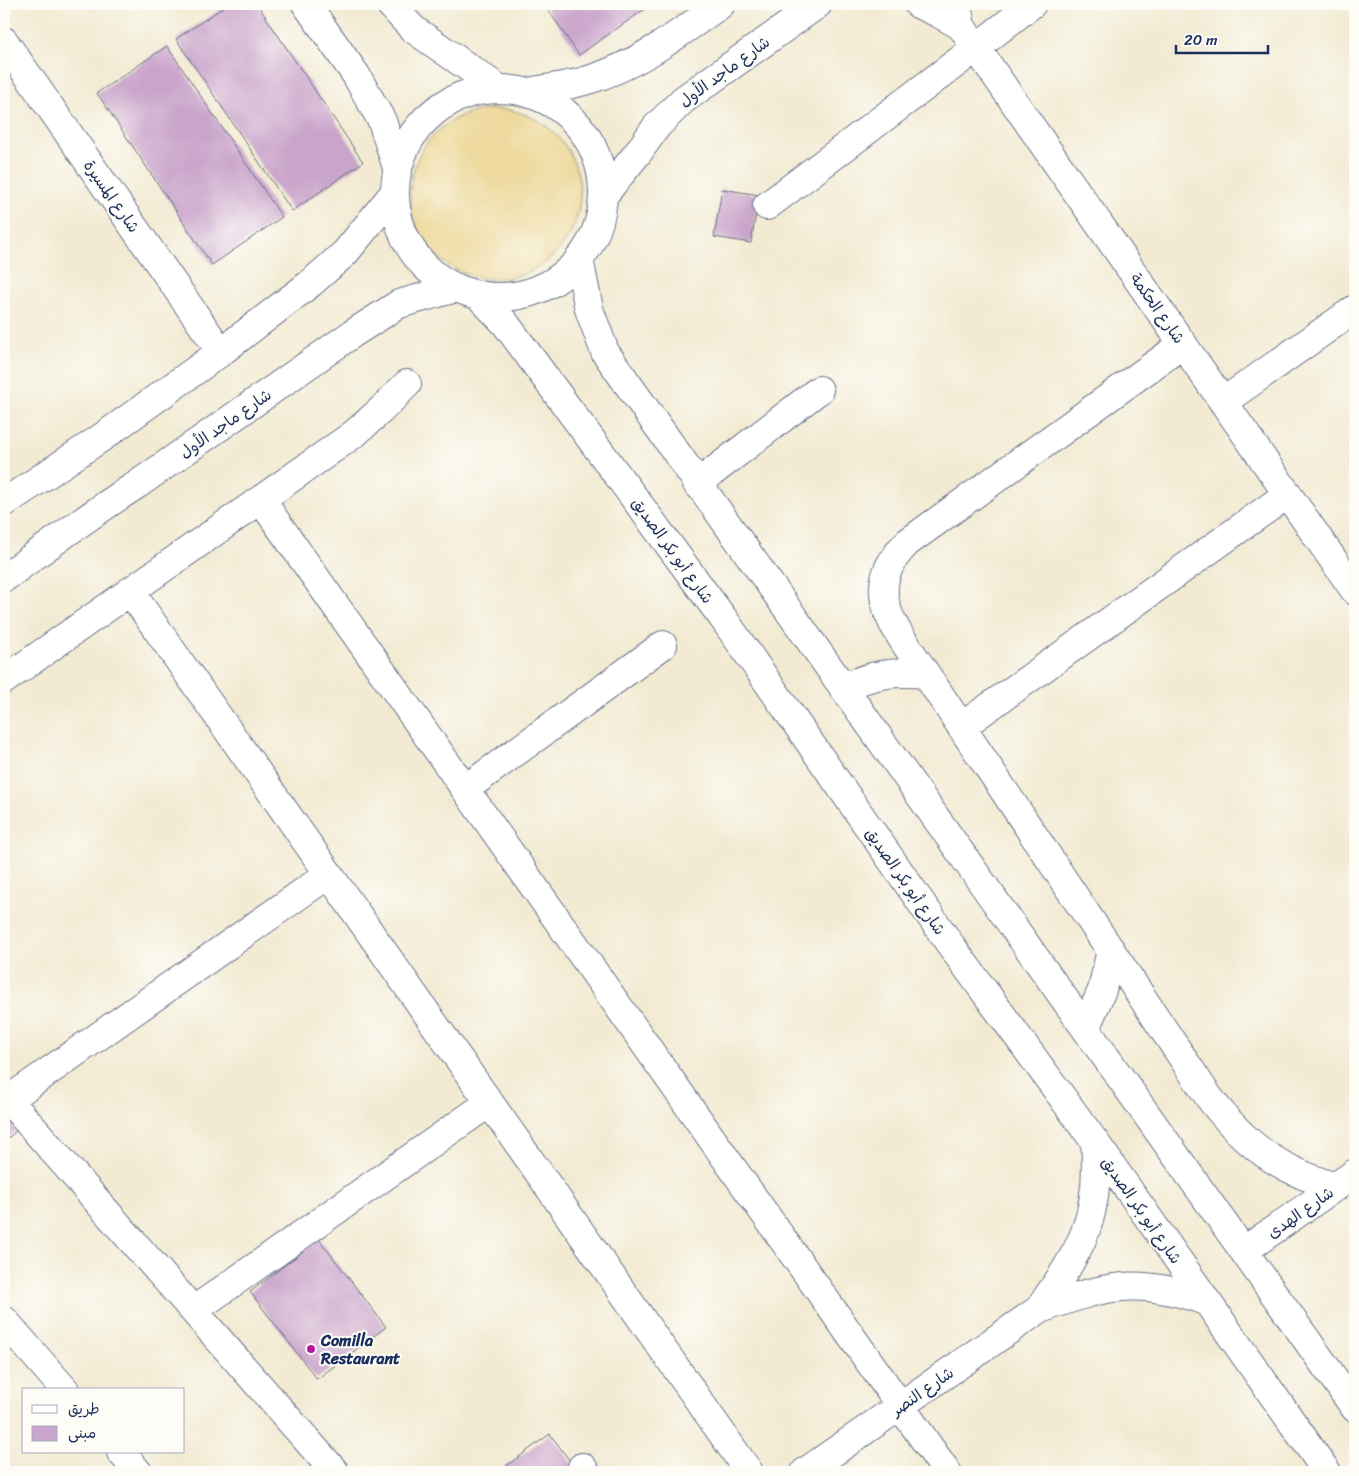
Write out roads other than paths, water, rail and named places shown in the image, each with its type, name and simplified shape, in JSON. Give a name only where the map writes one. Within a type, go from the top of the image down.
[{"type":"street","points":[[306,4],[356,75],[382,121],[396,181]]},
{"type":"street","points":[[390,4],[414,29],[498,88]]},
{"type":"street","points":[[528,92],[587,80],[619,69],[653,52],[721,4]]},
{"type":"street","name":"شارع ماجد الأول","points":[[603,196],[657,126],[683,100],[818,4]]},
{"type":"street","name":"شارع الحكمة","points":[[918,4],[938,13],[959,15],[976,48],[1355,591]]},
{"type":"street","points":[[767,206],[1032,4]]},
{"type":"street","name":"شارع المسيرة","points":[[4,41],[221,352]]},
{"type":"street","points":[[4,503],[101,438],[221,352],[311,283],[345,254],[396,181],[411,136],[434,111],[464,94],[498,88],[528,92],[559,107],[583,131],[599,162],[603,196],[596,230],[579,259],[559,278],[534,291],[507,297],[467,292]]},
{"type":"street","name":"شارع أبو بكر الصديق","points":[[396,181],[398,223],[411,250],[431,272],[467,292],[505,323],[723,618],[952,947],[1095,1142],[1327,1472]]},
{"type":"street","points":[[579,259],[588,309],[605,352],[697,484],[1245,1250],[1355,1408]]},
{"type":"street","name":"شارع ماجد الأول","points":[[4,578],[352,334],[399,304],[467,292]]},
{"type":"street","points":[[1223,402],[1355,308]]},
{"type":"street","points":[[1183,344],[908,542],[897,552],[889,565],[884,593],[886,608],[891,621],[926,674],[1224,1118],[1242,1137],[1263,1154],[1286,1168],[1311,1179],[1346,1180]]},
{"type":"street","points":[[4,680],[354,434],[382,410],[407,384]]},
{"type":"street","points":[[697,484],[819,390]]},
{"type":"street","points":[[962,727],[1288,494]]},
{"type":"street","points":[[261,500],[947,1472]]},
{"type":"street","points":[[130,592],[749,1472]]},
{"type":"street","points":[[465,789],[663,645]]},
{"type":"street","points":[[843,688],[862,678],[883,673],[926,674]]},
{"type":"street","points":[[329,874],[6,1098],[335,1472]]},
{"type":"street","points":[[1086,1027],[1102,990],[1110,950]]},
{"type":"street","points":[[194,1310],[489,1102]]},
{"type":"street","name":"شارع النصر","points":[[1038,1310],[1066,1271],[1079,1248],[1089,1222],[1096,1196],[1095,1142]]},
{"type":"street","name":"شارع الهدى","points":[[1245,1250],[1346,1180]]},
{"type":"street","name":"شارع النصر","points":[[805,1472],[1038,1310],[1104,1288],[1130,1286],[1156,1287],[1181,1292],[1205,1301]]},
{"type":"street","points":[[4,1320],[63,1388]]},
{"type":"street","points":[[123,1454],[138,1472]]},
{"type":"place","name":"Comilla Restaurant","points":[[311,1349]]}]
